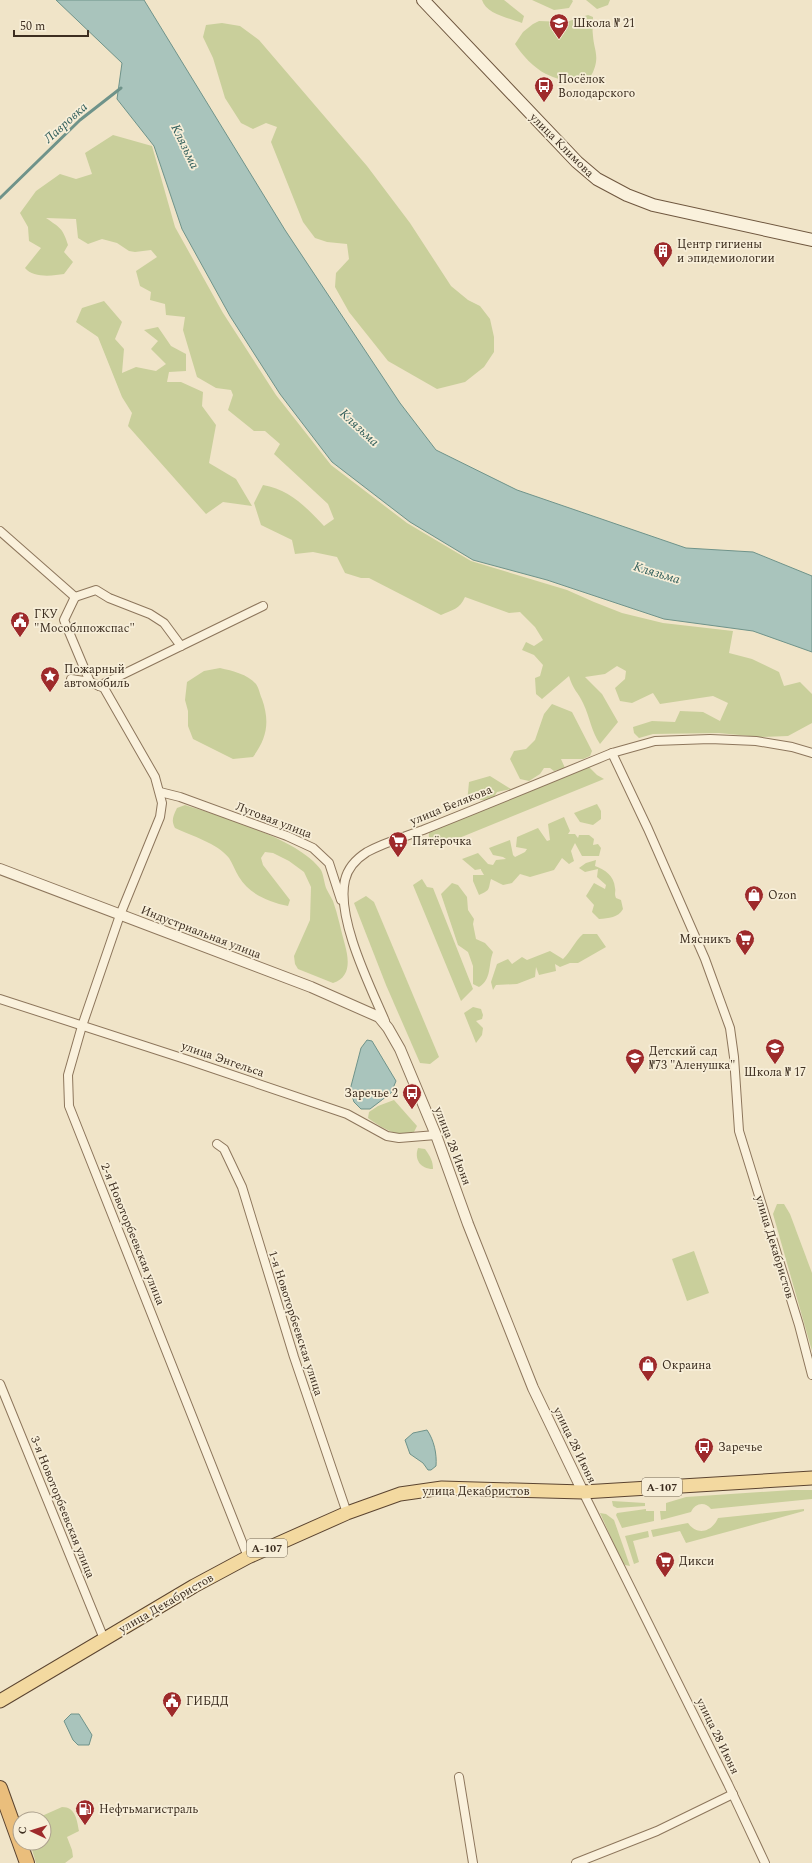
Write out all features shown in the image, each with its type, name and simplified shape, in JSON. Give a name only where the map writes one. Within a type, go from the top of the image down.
[{"type":"highway","points":[[0,1788],[27,1863]]},
{"type":"main road","name":"улица Климова","points":[[423,0],[547,131],[597,179],[627,195],[652,205],[812,240]]},
{"type":"main road","name":"улица Декабристов","points":[[0,1701],[104,1638],[248,1557],[384,1498],[442,1488],[583,1492],[812,1478]]},
{"type":"street","points":[[0,531],[75,597]]},
{"type":"street","points":[[90,682],[64,620],[75,597],[96,590],[109,598],[150,614],[164,623],[181,646]]},
{"type":"street","points":[[99,686],[262,606]]},
{"type":"street","points":[[71,679],[90,682],[104,688],[155,777],[160,792],[162,803],[160,817],[120,915]]},
{"type":"street","name":"улица Белякова","points":[[388,1028],[365,974],[344,908],[344,888],[348,871],[353,862],[366,852],[385,842],[422,830],[612,753],[655,741],[756,741],[792,747],[812,753]]},
{"type":"street","name":"улица Декабристов","points":[[612,753],[648,829],[705,960],[720,1001],[733,1043],[738,1119],[741,1138],[799,1325],[812,1375]]},
{"type":"street","name":"Луговая улица","points":[[160,792],[180,797],[287,836],[313,848],[329,863],[344,908]]},
{"type":"street","name":"Индустриальная улица","points":[[0,869],[311,987],[379,1017],[388,1028]]},
{"type":"street","name":"2-я Новоторбеевская улица","points":[[120,915],[82,1026],[68,1074],[69,1106],[248,1557]]},
{"type":"street","name":"улица Энгельса","points":[[0,999],[188,1060],[347,1114],[387,1136],[399,1138],[436,1135]]},
{"type":"street","name":"улица 28 Июня","points":[[388,1028],[400,1049],[436,1135],[468,1224],[533,1388],[733,1794],[765,1863]]},
{"type":"street","name":"1-я Новоторбеевская улица","points":[[217,1144],[224,1149],[242,1187],[291,1349],[347,1513]]},
{"type":"street","name":"3-я Новоторбеевская улица","points":[[0,1384],[104,1638]]},
{"type":"street","points":[[459,1777],[473,1863]]},
{"type":"street","points":[[576,1863],[657,1831],[733,1794]]},
{"type":"green space","points":[[482,0],[504,0],[524,16],[522,23],[493,12],[484,5]]},
{"type":"green space","points":[[532,0],[573,1],[569,8],[554,10]]},
{"type":"green space","points":[[586,0],[610,0],[608,5],[597,9]]},
{"type":"green space","points":[[588,15],[593,17],[596,62],[590,77],[585,80],[572,82],[558,79],[546,74],[529,61],[515,44],[523,32],[539,21],[566,22]]},
{"type":"green space","points":[[222,23],[240,26],[259,40],[367,166],[410,223],[451,286],[468,300],[480,306],[490,319],[494,337],[494,352],[484,367],[465,382],[437,389],[388,361],[349,312],[335,287],[336,273],[349,259],[347,244],[327,242],[315,238],[303,222],[271,142],[277,127],[266,123],[253,129],[241,123],[225,98],[213,58],[203,37],[206,25]]},
{"type":"green space","points":[[113,135],[152,146],[175,227],[223,313],[276,395],[331,465],[407,523],[471,561],[567,590],[622,613],[663,623],[733,631],[729,653],[752,659],[779,672],[784,686],[800,682],[812,694],[812,723],[788,736],[760,737],[719,733],[653,734],[639,738],[634,733],[633,727],[652,721],[675,722],[680,711],[703,712],[720,721],[728,703],[713,696],[660,704],[653,693],[632,703],[620,701],[615,688],[625,679],[626,671],[617,666],[605,674],[585,677],[602,694],[618,722],[600,744],[583,703],[572,685],[569,676],[542,699],[536,694],[535,678],[540,676],[543,665],[534,655],[522,650],[526,642],[534,646],[543,640],[535,627],[520,612],[509,613],[465,597],[458,607],[441,615],[369,578],[361,578],[345,573],[337,557],[313,552],[295,554],[292,540],[261,525],[254,503],[263,485],[281,490],[289,495],[311,512],[324,526],[334,519],[328,504],[274,454],[280,444],[265,431],[254,431],[228,410],[233,395],[231,390],[216,388],[197,377],[183,330],[185,317],[166,315],[165,304],[150,300],[151,292],[140,286],[136,271],[157,257],[151,250],[135,252],[129,251],[117,243],[102,239],[88,244],[78,238],[76,219],[46,218],[62,231],[68,245],[64,252],[73,262],[64,274],[59,275],[38,275],[28,271],[25,268],[41,248],[29,241],[28,227],[20,213],[36,191],[60,174],[76,179],[92,174],[85,153]]},
{"type":"green space","points":[[104,301],[122,322],[115,339],[124,349],[122,373],[136,367],[156,371],[166,364],[151,349],[158,341],[144,330],[158,327],[171,346],[186,354],[186,371],[169,372],[167,382],[181,382],[203,392],[202,406],[216,425],[209,463],[236,479],[252,506],[223,502],[206,514],[128,426],[132,413],[122,397],[98,337],[76,322],[82,308]]},
{"type":"green space","points":[[220,668],[244,675],[256,684],[259,689],[266,715],[266,730],[258,750],[253,757],[233,759],[193,739],[188,726],[188,711],[185,700],[187,682],[204,671]]},
{"type":"green space","points":[[552,704],[572,712],[592,751],[590,756],[583,759],[561,759],[565,768],[554,771],[550,768],[544,768],[540,774],[529,781],[520,779],[510,759],[514,751],[526,749],[535,740],[544,714]]},
{"type":"green space","points":[[588,766],[597,775],[604,779],[442,845],[435,847],[430,841],[430,830]]},
{"type":"green space","points":[[490,776],[511,789],[497,792],[494,797],[486,800],[476,800],[467,803],[469,782]]},
{"type":"green space","points":[[597,804],[601,811],[601,819],[593,825],[580,822],[574,813]]},
{"type":"green space","points":[[185,805],[259,830],[296,849],[311,859],[321,870],[326,888],[335,906],[348,962],[346,972],[343,977],[333,983],[298,969],[295,964],[294,956],[310,920],[311,887],[304,872],[289,861],[273,853],[265,852],[261,858],[263,865],[290,900],[288,906],[267,900],[254,893],[243,883],[229,858],[218,848],[175,828],[173,821],[174,814],[177,808]]},
{"type":"green space","points":[[564,817],[570,831],[568,834],[575,834],[578,838],[579,835],[589,835],[594,839],[593,845],[598,844],[601,848],[599,856],[582,856],[575,843],[571,851],[574,861],[569,864],[562,858],[554,870],[530,877],[520,874],[512,883],[503,885],[491,879],[486,892],[479,895],[473,881],[473,875],[484,875],[481,869],[475,870],[462,859],[478,853],[488,864],[493,865],[496,860],[506,859],[493,855],[489,848],[510,840],[513,855],[515,857],[525,852],[527,849],[516,847],[517,837],[538,828],[547,841],[550,840],[548,824]]},
{"type":"green space","points":[[596,860],[595,866],[611,876],[614,883],[616,898],[621,900],[623,909],[619,914],[613,917],[599,919],[592,912],[594,905],[586,896],[594,883],[605,889],[606,885],[597,877],[598,869],[585,872],[579,868],[586,863]]},
{"type":"green space","points":[[422,879],[427,887],[433,888],[473,989],[461,1001],[413,885]]},
{"type":"green space","points":[[452,883],[458,885],[467,897],[468,910],[474,919],[473,924],[476,939],[485,943],[493,952],[488,976],[479,987],[473,984],[473,966],[468,952],[458,945],[441,894]]},
{"type":"green space","points":[[366,896],[374,902],[439,1057],[430,1064],[420,1063],[386,985],[354,903]]},
{"type":"green space","points":[[583,934],[597,934],[606,947],[578,963],[570,963],[560,967],[555,964],[556,971],[539,975],[536,967],[535,977],[517,984],[496,985],[493,990],[491,982],[497,964],[508,959],[512,964],[522,957],[527,960],[550,951],[563,959]]},
{"type":"green space","points":[[473,1007],[481,1009],[483,1015],[482,1019],[476,1021],[483,1028],[482,1035],[476,1043],[464,1013]]},
{"type":"green space","points":[[394,1100],[417,1126],[414,1132],[408,1134],[396,1133],[384,1128],[368,1118],[369,1112],[378,1106]]},
{"type":"green space","points":[[418,1148],[425,1149],[431,1159],[433,1169],[428,1169],[419,1163],[417,1156]]},
{"type":"green space","points":[[777,1204],[784,1204],[790,1214],[812,1273],[812,1351],[773,1214]]},
{"type":"green space","points":[[694,1251],[709,1293],[687,1301],[672,1259]]},
{"type":"green space","points":[[812,1490],[812,1499],[711,1509],[709,1506],[700,1504],[691,1512],[661,1520],[660,1511],[666,1511],[666,1503],[686,1497]]},
{"type":"green space","points":[[612,1501],[645,1503],[645,1506],[617,1508],[613,1506]]},
{"type":"green space","points":[[646,1509],[646,1511],[654,1511],[654,1521],[622,1528],[616,1515],[617,1513]]},
{"type":"green space","points":[[804,1509],[804,1511],[686,1543],[680,1531],[653,1537],[651,1530],[688,1523],[696,1530],[704,1531],[712,1527],[718,1518]]},
{"type":"green space","points":[[600,1513],[606,1514],[614,1520],[630,1566],[625,1565],[622,1562]]},
{"type":"green space","points":[[648,1531],[649,1537],[633,1541],[639,1562],[634,1564],[625,1536]]},
{"type":"green space","points":[[62,1807],[70,1809],[75,1815],[79,1831],[67,1837],[73,1857],[65,1863],[36,1863],[32,1851],[52,1851],[52,1811]]},
{"type":"water","name":"Клязьма","points":[[56,0],[144,0],[285,230],[400,403],[436,450],[517,490],[686,548],[753,552],[812,576],[812,652],[753,631],[664,619],[547,580],[473,560],[410,522],[332,462],[280,394],[230,316],[182,229],[154,146],[117,99],[122,63]]},
{"type":"water","points":[[367,1040],[372,1041],[396,1081],[391,1093],[370,1109],[361,1109],[354,1102],[350,1090],[361,1048]]},
{"type":"water","points":[[427,1430],[433,1443],[436,1457],[436,1466],[431,1470],[428,1470],[423,1463],[410,1454],[405,1440],[413,1433]]},
{"type":"water","points":[[71,1714],[79,1714],[92,1735],[89,1745],[78,1745],[73,1740],[64,1721]]},
{"type":"waterway","name":"Лавровка","points":[[0,198],[80,120],[121,88]]},
{"type":"place","name":"Школа № 21","points":[[559,40]]},
{"type":"place","name":"Посёлок Володарского","points":[[544,103]]},
{"type":"place","name":"Центр гигиены и эпидемиологии","points":[[663,268]]},
{"type":"place","name":"ГКУ \"Мособлпожспас\"","points":[[20,638]]},
{"type":"place","name":"Пожарный автомобиль","points":[[50,693]]},
{"type":"place","name":"Пятёрочка","points":[[398,858]]},
{"type":"place","name":"Ozon","points":[[754,912]]},
{"type":"place","name":"Мясникъ","points":[[745,956]]},
{"type":"place","name":"Школа № 17","points":[[775,1065]]},
{"type":"place","name":"Детский сад №73 \"Аленушка\"","points":[[635,1075]]},
{"type":"place","name":"Заречье 2","points":[[412,1110]]},
{"type":"place","name":"Окраина","points":[[648,1382]]},
{"type":"place","name":"Заречье","points":[[704,1464]]},
{"type":"place","name":"Дикси","points":[[665,1578]]},
{"type":"place","name":"ГИБДД","points":[[172,1718]]},
{"type":"place","name":"Нефтьмагистраль","points":[[85,1826]]}]
